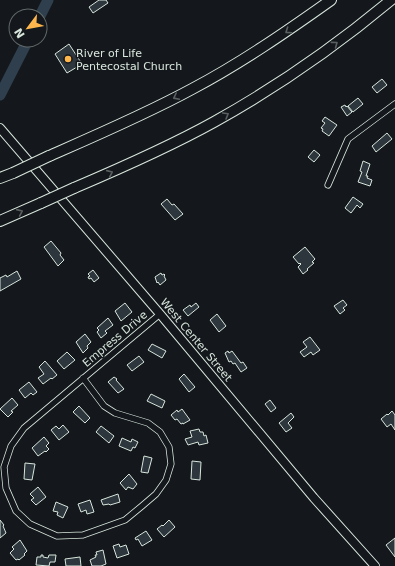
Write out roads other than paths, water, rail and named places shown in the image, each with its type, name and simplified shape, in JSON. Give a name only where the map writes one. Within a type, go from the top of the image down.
[{"type":"highway","points":[[0,178],[133,118],[192,89],[251,55],[331,0]]},
{"type":"highway","points":[[0,221],[183,138],[243,105],[278,84],[328,49],[391,0]]},
{"type":"street","points":[[328,185],[348,139],[395,104]]},
{"type":"street","name":"West Center Street","points":[[0,128],[160,314],[314,498],[375,566]]},
{"type":"street","name":"Empress Drive","points":[[83,378],[104,406],[115,413],[148,422],[160,432],[169,447],[171,464],[166,480],[156,494],[125,520],[83,535],[57,536],[30,524],[16,511],[6,488],[4,467],[11,446],[24,428],[83,378],[160,314]]},
{"type":"waterway","points":[[44,8],[48,0]]},
{"type":"waterway","points":[[0,95],[24,48]]},
{"type":"place","name":"River of Life Pentecostal Church","points":[[68,59]]}]
